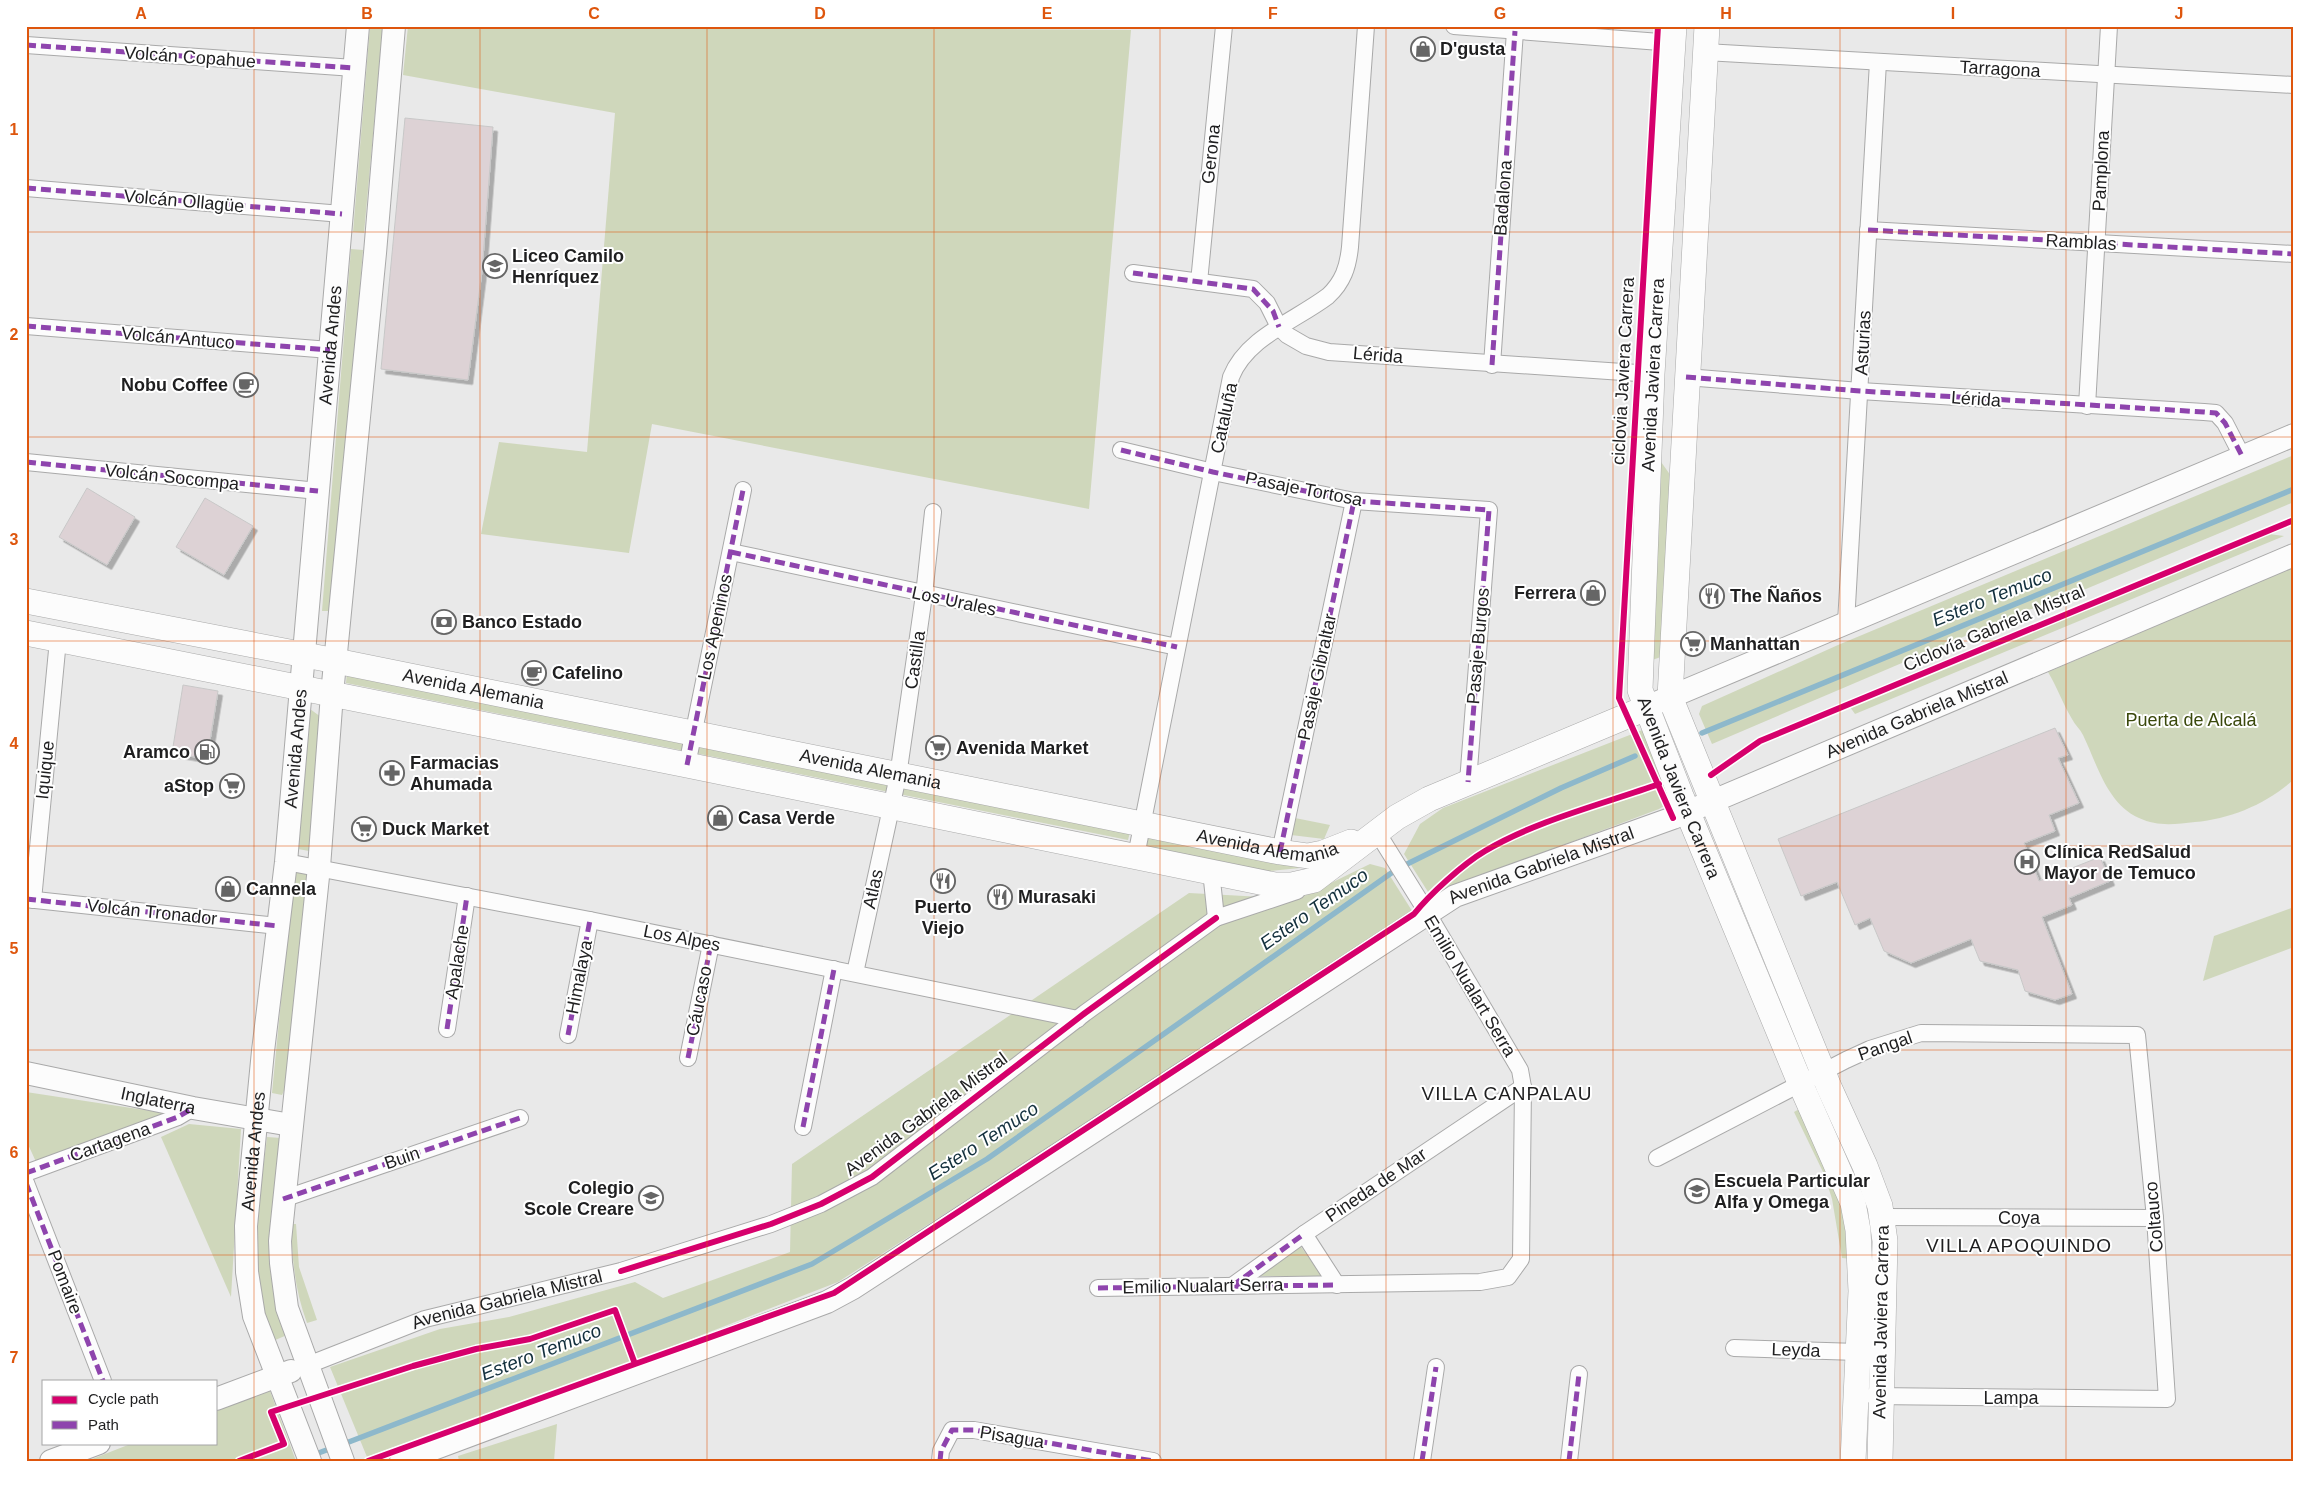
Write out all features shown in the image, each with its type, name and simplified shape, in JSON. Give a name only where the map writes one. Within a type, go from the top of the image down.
[{"type":"main road","name":"Avenida Andes","points":[[310,1461],[254,1316],[247,1272],[246,1226],[286,862],[358,26]]},
{"type":"main road","name":"Avenida Andes","points":[[343,1461],[287,1308],[283,1286],[280,1241],[319,867],[332,694],[394,26]]},
{"type":"main road","name":"Avenida Javiera Carrera","points":[[1707,26],[1686,377],[1670,697],[1823,1073],[1865,1166],[1883,1218],[1885,1242],[1880,1461]]},
{"type":"main road","name":"Avenida Javiera Carrera","points":[[1678,32],[1670,85],[1652,374],[1640,690],[1687,812],[1801,1085],[1847,1188],[1856,1218],[1861,1291],[1852,1461]]},
{"type":"main road","points":[[1670,85],[1685,64],[1705,52],[1678,32]]},
{"type":"main road","points":[[1652,374],[1672,391],[1685,410]]},
{"type":"main road","points":[[1382,840],[1429,799],[2294,435]]},
{"type":"main road","name":"Avenida Gabriela Mistral","points":[[401,1461],[429,1456],[827,1302],[861,1282],[1424,906],[1713,802],[2294,556]]},
{"type":"main road","name":"Avenida Alemania","points":[[26,601],[336,661],[1280,852],[1308,856],[1382,840]]},
{"type":"main road","name":"Avenida Alemania","points":[[26,634],[687,764],[1275,885],[1292,885],[1314,880],[1382,840]]},
{"type":"main road","name":"Inglaterra","points":[[26,1072],[193,1108],[291,1125]]},
{"type":"main road","name":"Avenida Gabriela Mistral","points":[[218,1398],[308,1365]]},
{"type":"main road","points":[[51,1461],[96,1444]]},
{"type":"street","name":"Gerona","points":[[1199,282],[1224,26]]},
{"type":"street","name":"Cataluña","points":[[1136,856],[1231,377],[1235,367],[1249,350],[1279,327],[1328,296],[1335,290],[1346,271],[1350,247],[1366,26]]},
{"type":"street","points":[[1454,26],[1515,31],[1678,32]]},
{"type":"street","name":"Pamplona","points":[[2087,406],[2109,26]]},
{"type":"street","name":"Badalona","points":[[1492,365],[1515,31]]},
{"type":"street","name":"Volcán Copahue","points":[[26,45],[354,68]]},
{"type":"street","name":"Tarragona","points":[[1705,52],[2294,85]]},
{"type":"street","name":"Asturias","points":[[1846,623],[1878,62]]},
{"type":"street","name":"Volcán Ollagüe","points":[[26,188],[342,214]]},
{"type":"street","name":"Ramblas","points":[[1868,230],[2294,254]]},
{"type":"street","name":"Lérida","points":[[1133,273],[1253,290],[1272,311],[1279,327],[1296,341],[1329,352],[1492,365],[1652,374]]},
{"type":"street","name":"Volcán Antuco","points":[[26,326],[330,350]]},
{"type":"street","name":"Lérida","points":[[1686,377],[1860,391],[2216,414],[2225,423],[2242,456]]},
{"type":"street","name":"Pasaje Tortosa","points":[[1121,450],[1213,472],[1354,501],[1489,510]]},
{"type":"street","name":"Volcán Socompa","points":[[26,462],[318,491]]},
{"type":"street","name":"Los Apeninos","points":[[687,764],[743,490]]},
{"type":"street","name":"Pasaje Gibraltar","points":[[1280,852],[1354,501]]},
{"type":"street","name":"Pasaje Burgos","points":[[1468,782],[1489,510]]},
{"type":"street","name":"Castilla","points":[[892,806],[924,595],[933,512]]},
{"type":"street","name":"Los Urales","points":[[731,552],[924,595],[1177,647]]},
{"type":"street","name":"Iquique","points":[[30,899],[58,640]]},
{"type":"street","name":"Atlas","points":[[855,973],[892,806]]},
{"type":"street","name":"Emilio Nualart Serra","points":[[1098,1288],[1480,1282],[1508,1277],[1521,1259],[1523,1086],[1520,1070],[1424,906],[1382,840]]},
{"type":"street","name":"Los Alpes","points":[[286,862],[590,920],[1078,1019]]},
{"type":"street","points":[[1212,872],[1216,918]]},
{"type":"street","name":"Avenida Gabriela Mistral","points":[[308,1365],[425,1318],[621,1271],[771,1224],[822,1204],[872,1177],[1078,1019],[1216,918],[1300,890],[1314,880]]},
{"type":"street","name":"Apalache","points":[[447,1029],[467,896]]},
{"type":"street","name":"Volcán Tronador","points":[[30,899],[278,926]]},
{"type":"street","name":"Himalaya","points":[[568,1035],[590,920]]},
{"type":"street","name":"Cáucaso","points":[[688,1058],[711,944]]},
{"type":"street","points":[[803,1127],[834,969]]},
{"type":"street","name":"Pangal","points":[[1657,1158],[1870,1049],[1921,1033],[2137,1035]]},
{"type":"street","name":"Coltauco","points":[[2137,1035],[2155,1218],[2166,1399]]},
{"type":"street","name":"Pineda de Mar","points":[[1232,1286],[1304,1234],[1523,1086]]},
{"type":"street","name":"Cartagena","points":[[26,1172],[178,1117],[193,1108]]},
{"type":"street","name":"Buin","points":[[283,1199],[520,1118]]},
{"type":"street","name":"Pomaire","points":[[26,1183],[103,1380]]},
{"type":"street","name":"Coya","points":[[1883,1218],[2155,1218]]},
{"type":"street","points":[[1304,1234],[1338,1285]]},
{"type":"street","name":"Leyda","points":[[1734,1348],[1858,1352]]},
{"type":"street","points":[[1422,1461],[1436,1368]]},
{"type":"street","points":[[1569,1461],[1579,1374]]},
{"type":"street","name":"Lampa","points":[[1855,1396],[2166,1399]]},
{"type":"street","name":"Pisagua","points":[[941,1456],[952,1430],[974,1430],[1153,1461]]},
{"type":"green space","points":[[370,26],[383,26],[364,233],[353,232]]},
{"type":"green space","points":[[408,26],[995,26],[996,29],[1131,30],[1089,509],[652,424],[629,553],[481,534],[499,442],[587,452],[615,113],[403,75]]},
{"type":"green space","points":[[351,249],[363,250],[333,611],[322,611]]},
{"type":"green space","points":[[2294,455],[2294,502],[2050,604],[2024,611],[1712,744],[1699,714],[1702,706],[1838,645]]},
{"type":"green space","points":[[1659,459],[1671,476],[1661,657],[1649,661]]},
{"type":"green space","points":[[2269,534],[2284,536],[1855,714],[1850,707]]},
{"type":"green space","name":"Puerta de Alcalá","points":[[2294,567],[2294,783],[2292,781],[2271,797],[2247,809],[2221,818],[2160,824],[2146,821],[2128,812],[2104,782],[2083,735],[2073,721],[2048,672]]},
{"type":"green space","points":[[347,672],[1131,828],[1128,840],[346,683]]},
{"type":"green space","points":[[310,709],[321,717],[309,851],[298,849]]},
{"type":"green space","points":[[1645,729],[1672,801],[1659,809],[1430,895],[1404,854],[1420,824],[1443,808]]},
{"type":"green space","points":[[1295,818],[1330,825],[1324,839],[1291,835]]},
{"type":"green space","points":[[1149,833],[1272,859],[1300,868],[1269,871],[1146,848]]},
{"type":"green space","points":[[1370,864],[1385,868],[1414,914],[838,1282],[666,1349],[367,1457],[330,1367],[440,1329],[509,1317],[635,1282],[663,1298],[790,1252],[792,1164],[1189,893],[1298,899]]},
{"type":"green space","points":[[297,870],[310,871],[288,1082],[282,1095],[272,1093],[293,878]]},
{"type":"green space","points":[[2294,907],[2294,947],[2203,981],[2214,936]]},
{"type":"green space","points":[[26,1092],[171,1114],[37,1164],[26,1140]]},
{"type":"green space","points":[[1801,1108],[1847,1211],[1853,1259],[1842,1258],[1832,1199],[1824,1174],[1794,1112]]},
{"type":"green space","points":[[189,1124],[241,1129],[231,1297],[161,1137]]},
{"type":"green space","points":[[267,1137],[281,1138],[270,1243],[273,1290],[287,1335],[273,1341],[261,1305],[256,1263],[257,1221]]},
{"type":"green space","points":[[291,1224],[296,1224],[299,1267],[317,1320],[307,1323],[295,1275]]},
{"type":"green space","points":[[1299,1244],[1322,1276],[1249,1276]]},
{"type":"green space","points":[[270,1391],[296,1461],[87,1461],[130,1444],[218,1444],[218,1410]]},
{"type":"green space","points":[[557,1424],[554,1461],[459,1461],[458,1456]]},
{"type":"building","points":[[405,118],[493,127],[482,271],[468,380],[381,369]]},
{"type":"building","points":[[87,488],[135,517],[107,565],[59,537]]},
{"type":"building","points":[[205,498],[253,526],[224,575],[176,547]]},
{"type":"building","points":[[183,685],[218,691],[207,759],[172,753]]},
{"type":"building","points":[[2055,728],[2068,755],[2058,758],[2079,803],[2049,815],[2055,831],[2024,843],[2039,881],[2100,857],[2110,881],[2069,898],[2072,905],[2042,917],[2072,994],[2055,1000],[2025,991],[2018,970],[1980,961],[1971,939],[1911,963],[1884,951],[1870,918],[1855,925],[1837,882],[1801,896],[1778,839]]},
{"type":"waterway","name":"Estero Temuco","points":[[1702,733],[2294,489]]},
{"type":"waterway","name":"Estero Temuco","points":[[341,1445],[812,1264],[987,1159],[1397,869],[1561,788],[1635,756]]},
{"type":"waterway","name":"Estero Temuco","points":[[313,1455],[332,1448]]},
{"type":"marked path","points":[[1492,365],[1515,31]]},
{"type":"marked path","points":[[26,45],[354,68]]},
{"type":"marked path","points":[[26,188],[342,214]]},
{"type":"marked path","points":[[1868,230],[2294,254]]},
{"type":"marked path","points":[[1133,273],[1253,289],[1273,311],[1279,327]]},
{"type":"marked path","points":[[26,326],[330,350]]},
{"type":"marked path","points":[[1686,377],[1860,391],[2216,413],[2225,423],[2242,456]]},
{"type":"marked path","points":[[1121,450],[1213,472],[1354,501],[1489,510],[1468,782]]},
{"type":"marked path","points":[[26,462],[318,491]]},
{"type":"marked path","points":[[687,765],[743,490]]},
{"type":"marked path","points":[[1280,852],[1354,501]]},
{"type":"marked path","points":[[731,552],[1177,647]]},
{"type":"marked path","points":[[447,1029],[467,896]]},
{"type":"marked path","points":[[26,899],[278,926]]},
{"type":"marked path","points":[[568,1035],[590,920]]},
{"type":"marked path","points":[[688,1058],[711,944]]},
{"type":"marked path","points":[[803,1127],[834,969]]},
{"type":"marked path","points":[[26,1173],[178,1117],[193,1108]]},
{"type":"marked path","points":[[283,1199],[520,1118]]},
{"type":"marked path","points":[[26,1183],[103,1380]]},
{"type":"marked path","points":[[1232,1286],[1304,1234]]},
{"type":"marked path","points":[[1098,1288],[1337,1285]]},
{"type":"marked path","points":[[1422,1461],[1436,1367]]},
{"type":"marked path","points":[[1569,1461],[1579,1374]]},
{"type":"marked path","points":[[940,1461],[941,1451],[952,1430],[974,1430],[1153,1461]]},
{"type":"cycle path","name":"ciclovia Javiera Carrera","points":[[1658,26],[1619,698],[1673,818]]},
{"type":"cycle path","name":"Ciclovía Gabriela Mistral","points":[[1711,775],[1760,741],[2294,520]]},
{"type":"cycle path","points":[[239,1461],[284,1444],[271,1412],[413,1366],[476,1349],[530,1339],[615,1310],[635,1364],[834,1293],[1414,914],[1447,880],[1485,851],[1547,822],[1659,784]]},
{"type":"cycle path","points":[[621,1271],[771,1224],[821,1204],[872,1177],[1085,1013],[1216,918]]},
{"type":"cycle path","points":[[368,1461],[635,1364]]},
{"type":"place","name":"D'gusta","points":[[1423,49]]},
{"type":"place","name":"Liceo Camilo Henríquez","points":[[495,266]]},
{"type":"place","name":"Nobu Coffee","points":[[246,385]]},
{"type":"place","name":"Ferrera","points":[[1593,593]]},
{"type":"place","name":"The Ñaños","points":[[1712,596]]},
{"type":"place","name":"Banco Estado","points":[[444,622]]},
{"type":"place","name":"Manhattan","points":[[1693,644]]},
{"type":"place","name":"Cafelino","points":[[534,673]]},
{"type":"place","name":"Avenida Market","points":[[938,748]]},
{"type":"place","name":"Aramco","points":[[207,752]]},
{"type":"place","name":"Farmacias Ahumada","points":[[392,773]]},
{"type":"place","name":"aStop","points":[[232,786]]},
{"type":"place","name":"Casa Verde","points":[[720,818]]},
{"type":"place","name":"Duck Market","points":[[364,829]]},
{"type":"place","name":"Clínica RedSalud Mayor de Temuco","points":[[2027,862]]},
{"type":"place","name":"Puerto Viejo","points":[[943,881]]},
{"type":"place","name":"Cannela","points":[[228,889]]},
{"type":"place","name":"Murasaki","points":[[1000,897]]},
{"type":"place","name":"Escuela Particular Alfa y Omega","points":[[1697,1191]]},
{"type":"place","name":"Colegio Scole Creare","points":[[651,1198]]},
{"type":"district","name":"VILLA CANPALAU","points":[[1507,1093]]},
{"type":"district","name":"VILLA APOQUINDO","points":[[2019,1245]]}]
